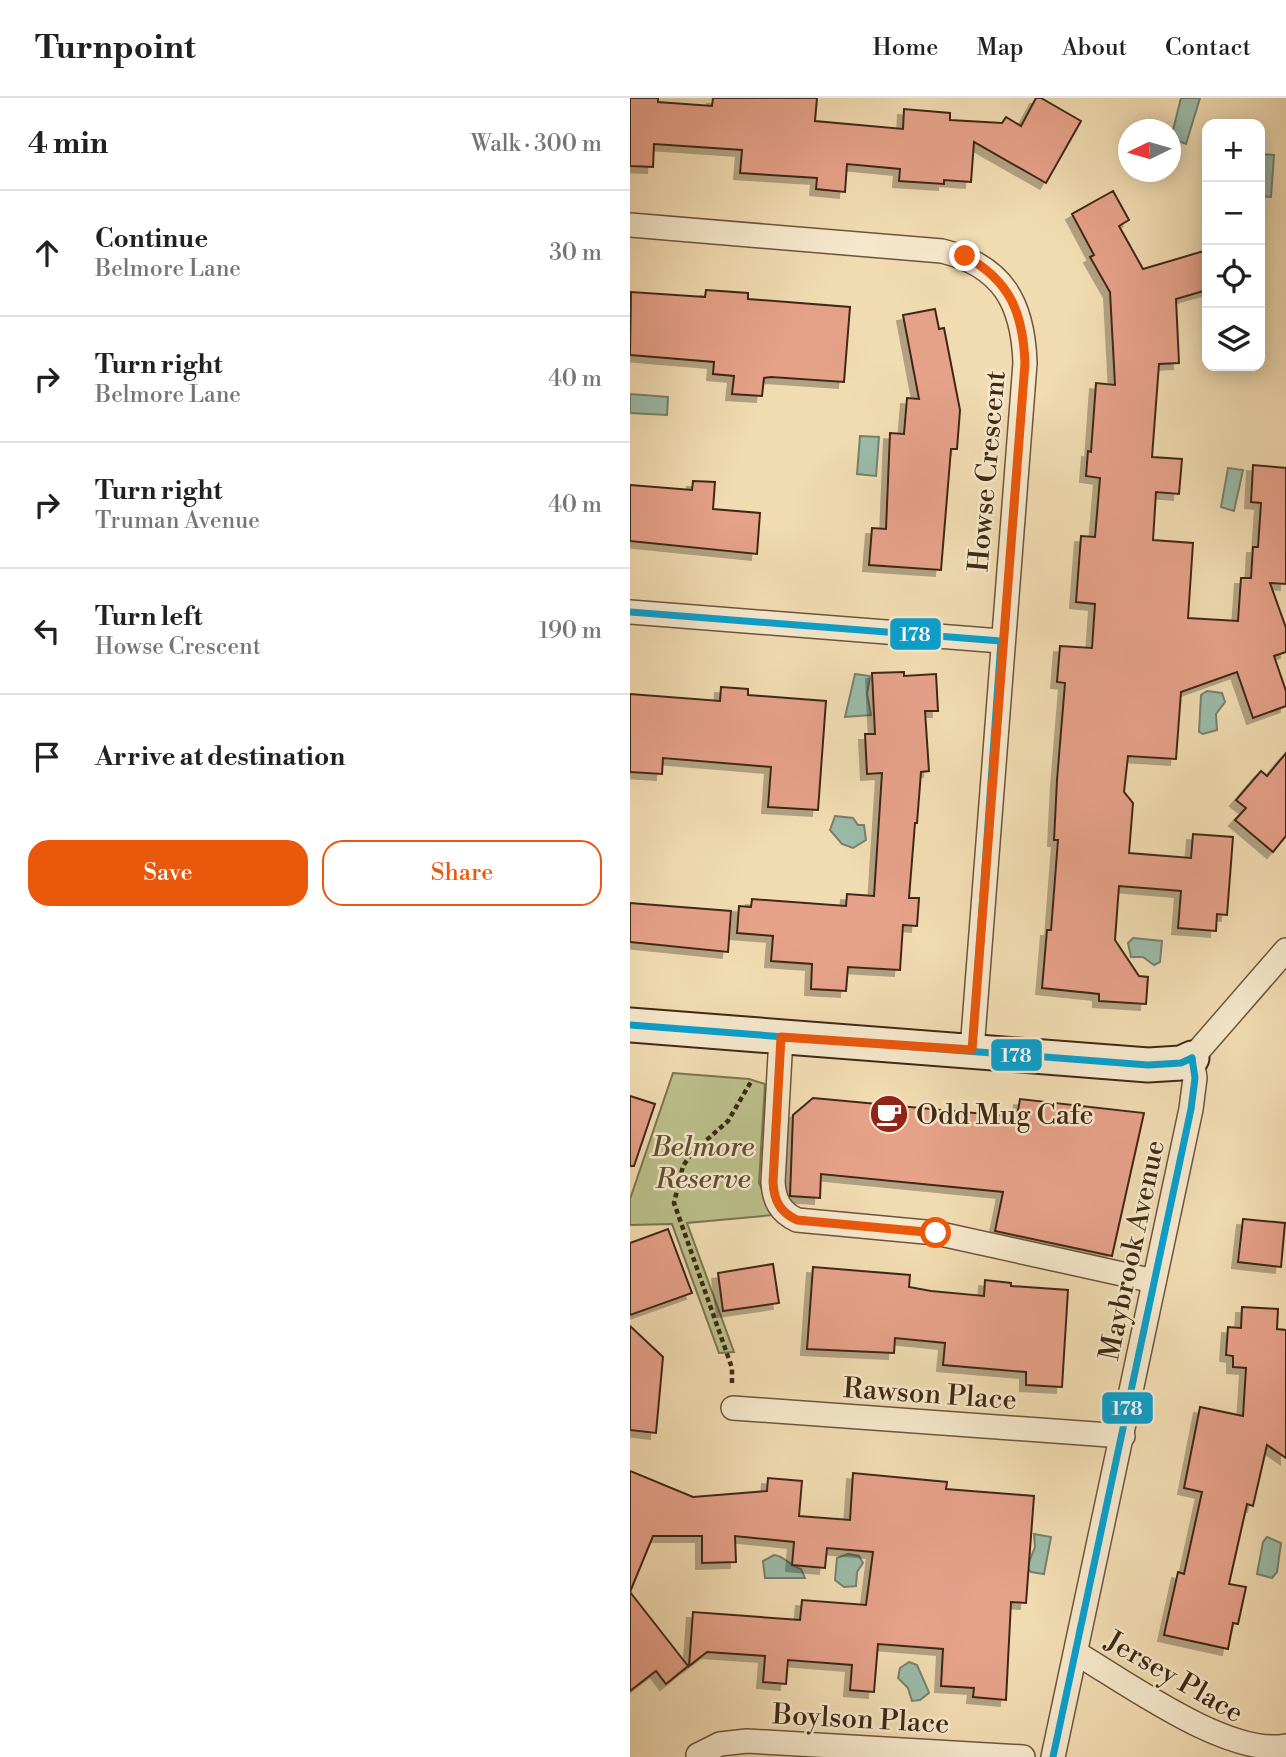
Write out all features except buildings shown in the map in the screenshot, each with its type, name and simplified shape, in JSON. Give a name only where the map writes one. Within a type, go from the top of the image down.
[{"type":"street","name":"Howse Crescent","points":[[630,225],[942,251],[965,256],[994,276],[1019,312],[1024,332],[1025,363],[1001,641],[972,1050]]},
{"type":"street","points":[[630,612],[1001,641]]},
{"type":"street","points":[[630,1025],[1148,1065],[1181,1063],[1192,1058],[1286,950]]},
{"type":"street","points":[[781,1037],[773,1182],[777,1204],[787,1216],[797,1220],[936,1233],[1154,1281]]},
{"type":"street","name":"Maybrook Avenue","points":[[1053,1757],[1191,1108],[1195,1078],[1192,1058]]},
{"type":"street","name":"Rawson Place","points":[[733,1408],[1123,1436]]},
{"type":"street","name":"Jersey Place","points":[[1076,1653],[1206,1735],[1258,1752],[1286,1746]]},
{"type":"street","name":"Boylson Place","points":[[698,1755],[720,1744],[747,1741],[1023,1757]]},
{"type":"path","points":[[732,1368],[674,1203],[678,1177],[687,1159],[728,1121],[746,1086],[756,1078]]},
{"type":"green space","name":"Belmore Reserve","points":[[673,1073],[749,1079],[765,1084],[759,1183],[774,1215],[687,1223],[734,1352],[719,1353],[672,1224],[630,1225],[630,1199]]},
{"type":"shaded area","points":[[1181,98],[1200,98],[1186,144],[1181,142],[1181,119],[1176,119]]},
{"type":"shaded area","points":[[1265,154],[1274,155],[1271,197],[1265,196]]},
{"type":"shaded area","points":[[630,394],[668,397],[667,415],[630,413]]},
{"type":"shaded area","points":[[860,436],[879,437],[876,476],[857,474]]},
{"type":"shaded area","points":[[1228,468],[1243,470],[1234,511],[1221,507]]},
{"type":"shaded area","points":[[855,674],[870,676],[867,694],[871,715],[845,717]]},
{"type":"shaded area","points":[[1207,691],[1222,693],[1225,702],[1216,714],[1217,730],[1203,734],[1199,732],[1201,695]]},
{"type":"shaded area","points":[[835,816],[853,818],[858,825],[864,825],[866,840],[853,848],[842,844],[830,830]]},
{"type":"shaded area","points":[[1133,938],[1162,941],[1160,962],[1154,965],[1143,957],[1131,957],[1128,943]]},
{"type":"shaded area","points":[[1034,1534],[1051,1537],[1044,1574],[1031,1572],[1027,1567],[1035,1547]]},
{"type":"shaded area","points":[[1267,1537],[1281,1543],[1277,1572],[1272,1578],[1257,1574],[1263,1542]]},
{"type":"shaded area","points":[[848,1554],[859,1556],[863,1563],[857,1572],[856,1586],[844,1587],[835,1580],[837,1558]]},
{"type":"shaded area","points":[[774,1555],[801,1569],[805,1578],[765,1578],[763,1561]]},
{"type":"shaded area","points":[[909,1662],[917,1665],[929,1693],[920,1700],[912,1701],[908,1688],[898,1678],[900,1668]]},
{"type":"transit line","name":"178","points":[[630,612],[1001,641],[972,1050]]},
{"type":"transit line","name":"178","points":[[630,1025],[1148,1065],[1181,1063],[1192,1058]]},
{"type":"transit line","name":"178","points":[[1053,1757],[1191,1109],[1195,1078],[1192,1058]]},
{"type":"place","name":"Odd Mug Cafe","points":[[889,1114]]},
{"type":"route","points":[[936,1233],[797,1220],[787,1216],[777,1204],[773,1182],[781,1037],[972,1050],[1001,641],[1025,363],[1024,332],[1019,312],[994,276],[965,256]]}]
